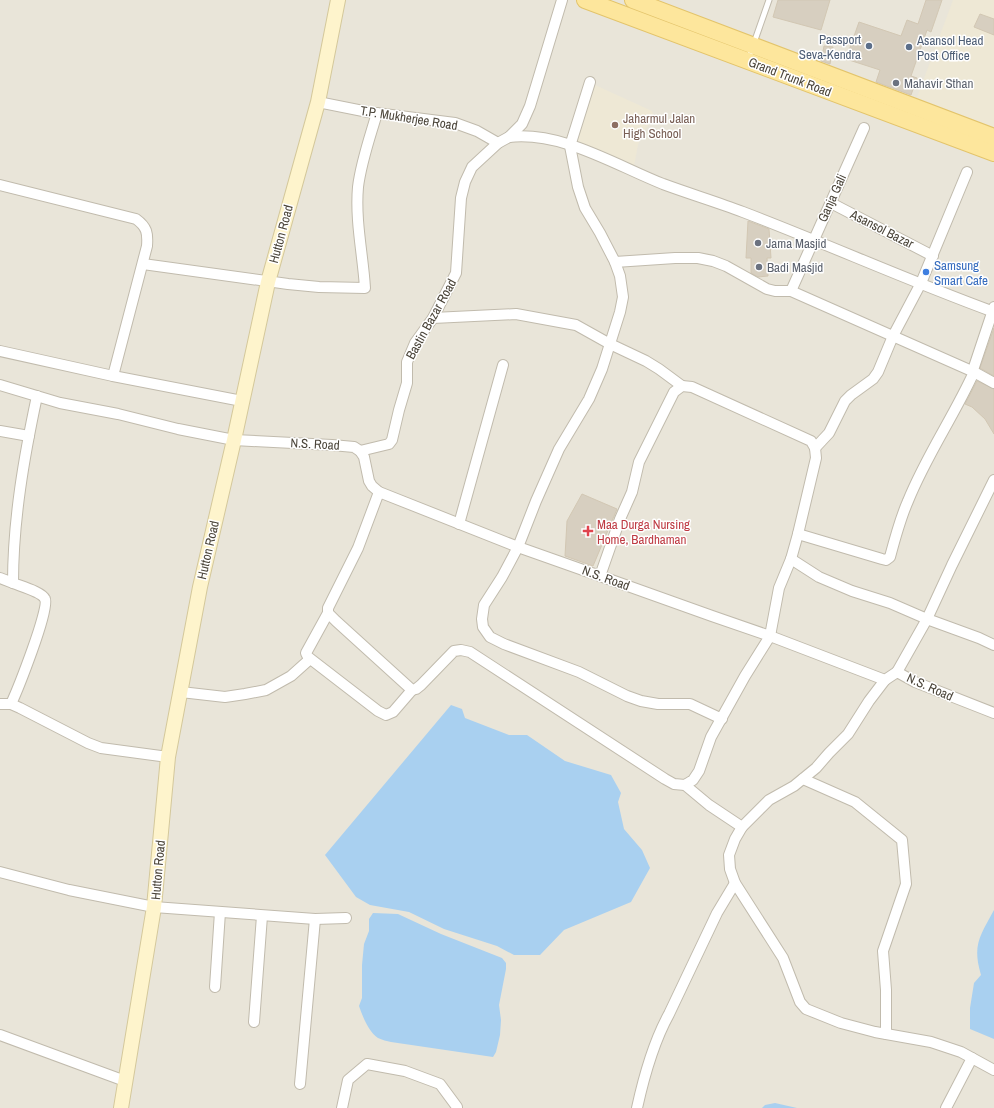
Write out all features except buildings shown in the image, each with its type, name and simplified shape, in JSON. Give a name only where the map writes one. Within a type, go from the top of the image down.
[{"type":"main road","name":"Grand Trunk Road","points":[[585,0],[994,153]]},
{"type":"main road","points":[[633,0],[994,137]]},
{"type":"street","name":"Hutton Road","points":[[121,1108],[154,907],[168,757],[200,587],[268,282],[318,102],[338,0]]},
{"type":"street","name":"Bastin Bazar Road","points":[[360,451],[390,444],[392,440],[407,383],[406,362],[415,343],[433,318],[456,273],[461,198],[465,182],[472,166],[498,143],[509,137],[522,124],[530,106],[562,0]]},
{"type":"street","points":[[590,82],[570,146],[578,187],[585,208],[600,233],[620,276],[623,297],[602,369],[589,399],[559,449],[518,547],[502,577],[484,605],[482,619],[483,627],[490,637],[504,644],[579,672],[627,696],[641,701],[658,704],[690,704],[722,719]]},
{"type":"street","name":"T.P. Mukherjee Road","points":[[318,102],[377,113],[455,123],[477,131],[498,143]]},
{"type":"street","points":[[143,264],[268,282],[319,287],[365,288],[357,208],[358,186],[377,113]]},
{"type":"street","name":"Ganja Gali","points":[[791,291],[864,128]]},
{"type":"street","points":[[509,137],[522,135],[535,136],[570,146],[611,161],[661,183],[742,212],[886,270],[994,310],[973,370],[974,372],[962,399],[940,436],[908,501],[890,557],[886,560],[798,534]]},
{"type":"street","points":[[815,448],[829,433],[845,401],[873,379],[878,372],[893,336],[921,283],[967,172]]},
{"type":"street","points":[[0,185],[136,219],[143,225],[148,235],[147,246],[113,376]]},
{"type":"street","name":"Asansol Bazar","points":[[831,202],[933,256]]},
{"type":"street","points":[[614,262],[675,258],[698,258],[713,261],[726,266],[767,289],[775,291],[791,291],[974,372],[994,383]]},
{"type":"street","points":[[433,318],[516,314],[576,325],[660,369],[682,386],[692,387],[744,409],[811,441],[815,448],[816,458],[798,534],[791,559],[779,588],[770,636],[745,676],[711,737],[699,771],[693,780],[685,785]]},
{"type":"street","points":[[0,351],[113,376],[242,401]]},
{"type":"street","points":[[458,524],[503,365]]},
{"type":"street","name":"N.S. Road","points":[[0,385],[60,402],[118,414],[178,429],[234,440],[346,446],[354,447],[360,451]]},
{"type":"street","points":[[600,576],[620,519],[632,492],[640,462],[674,392],[682,386]]},
{"type":"street","points":[[12,583],[12,560],[20,486],[37,396]]},
{"type":"street","points":[[0,431],[29,436]]},
{"type":"street","points":[[360,451],[364,457],[369,481],[379,492],[358,548],[331,601],[328,608],[328,613],[306,653],[310,659],[378,711],[386,715],[393,712],[412,690],[422,685],[454,651],[462,650],[470,652],[665,779],[674,784],[685,785],[708,805],[742,827]]},
{"type":"street","points":[[897,672],[927,619],[994,480]]},
{"type":"street","name":"N.S. Road","points":[[379,492],[518,547],[770,636],[885,680],[897,672],[915,682],[994,713]]},
{"type":"street","points":[[791,559],[819,577],[852,591],[890,603],[994,645]]},
{"type":"street","points":[[0,578],[41,594],[47,604],[18,689],[11,704]]},
{"type":"street","points":[[328,613],[412,690]]},
{"type":"street","points":[[181,692],[225,697],[266,690],[291,676],[310,659]]},
{"type":"street","points":[[885,680],[869,701],[848,734],[829,752],[816,768],[794,786],[769,800],[742,827],[735,839],[729,856],[730,869],[735,883],[783,958],[800,1002],[806,1009],[841,1023],[886,1034],[931,1042],[962,1052],[994,1070]]},
{"type":"street","points":[[0,704],[11,704],[88,743],[101,748],[168,757]]},
{"type":"street","points":[[804,778],[854,802],[902,840],[906,884],[883,951],[886,990],[886,1034]]},
{"type":"street","points":[[0,872],[69,890],[154,907],[262,916],[315,919],[346,918]]},
{"type":"street","points":[[637,1108],[660,1030],[717,913],[735,883]]},
{"type":"street","points":[[215,987],[220,912]]},
{"type":"street","points":[[254,1022],[262,916]]},
{"type":"street","points":[[300,1084],[315,919]]},
{"type":"street","points":[[0,1035],[125,1081]]},
{"type":"street","points":[[946,1108],[972,1058]]},
{"type":"street","points":[[342,1108],[348,1080],[367,1064],[405,1071],[440,1084],[457,1108]]},
{"type":"lane","points":[[748,61],[769,0]]},
{"type":"shaded area","points":[[0,0],[994,0],[994,1108],[0,1108]]},
{"type":"shaded area","points":[[953,0],[994,0],[994,128],[916,100]]},
{"type":"shaded area","name":"Jaharmul Jalan High School","points":[[595,85],[652,111],[654,118],[644,131],[638,145],[634,166],[575,144]]},
{"type":"water","points":[[451,705],[462,709],[465,718],[509,735],[527,735],[565,761],[611,775],[621,793],[618,802],[624,829],[642,850],[650,868],[631,902],[564,930],[540,955],[514,955],[497,946],[444,929],[409,912],[370,905],[356,897],[325,855]]},
{"type":"water","points":[[994,910],[994,1039],[970,1029],[970,1008],[974,983],[981,975],[978,965],[977,948],[981,934]]},
{"type":"water","points":[[373,913],[398,914],[441,934],[502,958],[506,963],[506,969],[499,1005],[501,1020],[500,1035],[496,1052],[493,1057],[391,1042],[378,1038],[371,1032],[359,1006],[362,998],[362,965],[364,944],[369,931],[369,919]]},
{"type":"water","points":[[775,1103],[797,1108],[762,1108],[765,1105]]},
{"type":"place","name":"Passport Seva-Kendra","points":[[869,46]]},
{"type":"place","name":"Asansol Head Post Office","points":[[909,47]]},
{"type":"place","name":"Mahavir Sthan","points":[[896,83]]},
{"type":"place","name":"Jaharmul Jalan High School","points":[[615,125]]},
{"type":"place","name":"Jama Masjid","points":[[758,243]]},
{"type":"place","name":"Badi Masjid","points":[[759,267]]},
{"type":"place","name":"Samsung Smart Cafe","points":[[926,272]]},
{"type":"place","name":"Maa Durga Nursing Home, Bardhaman","points":[[588,531]]}]
